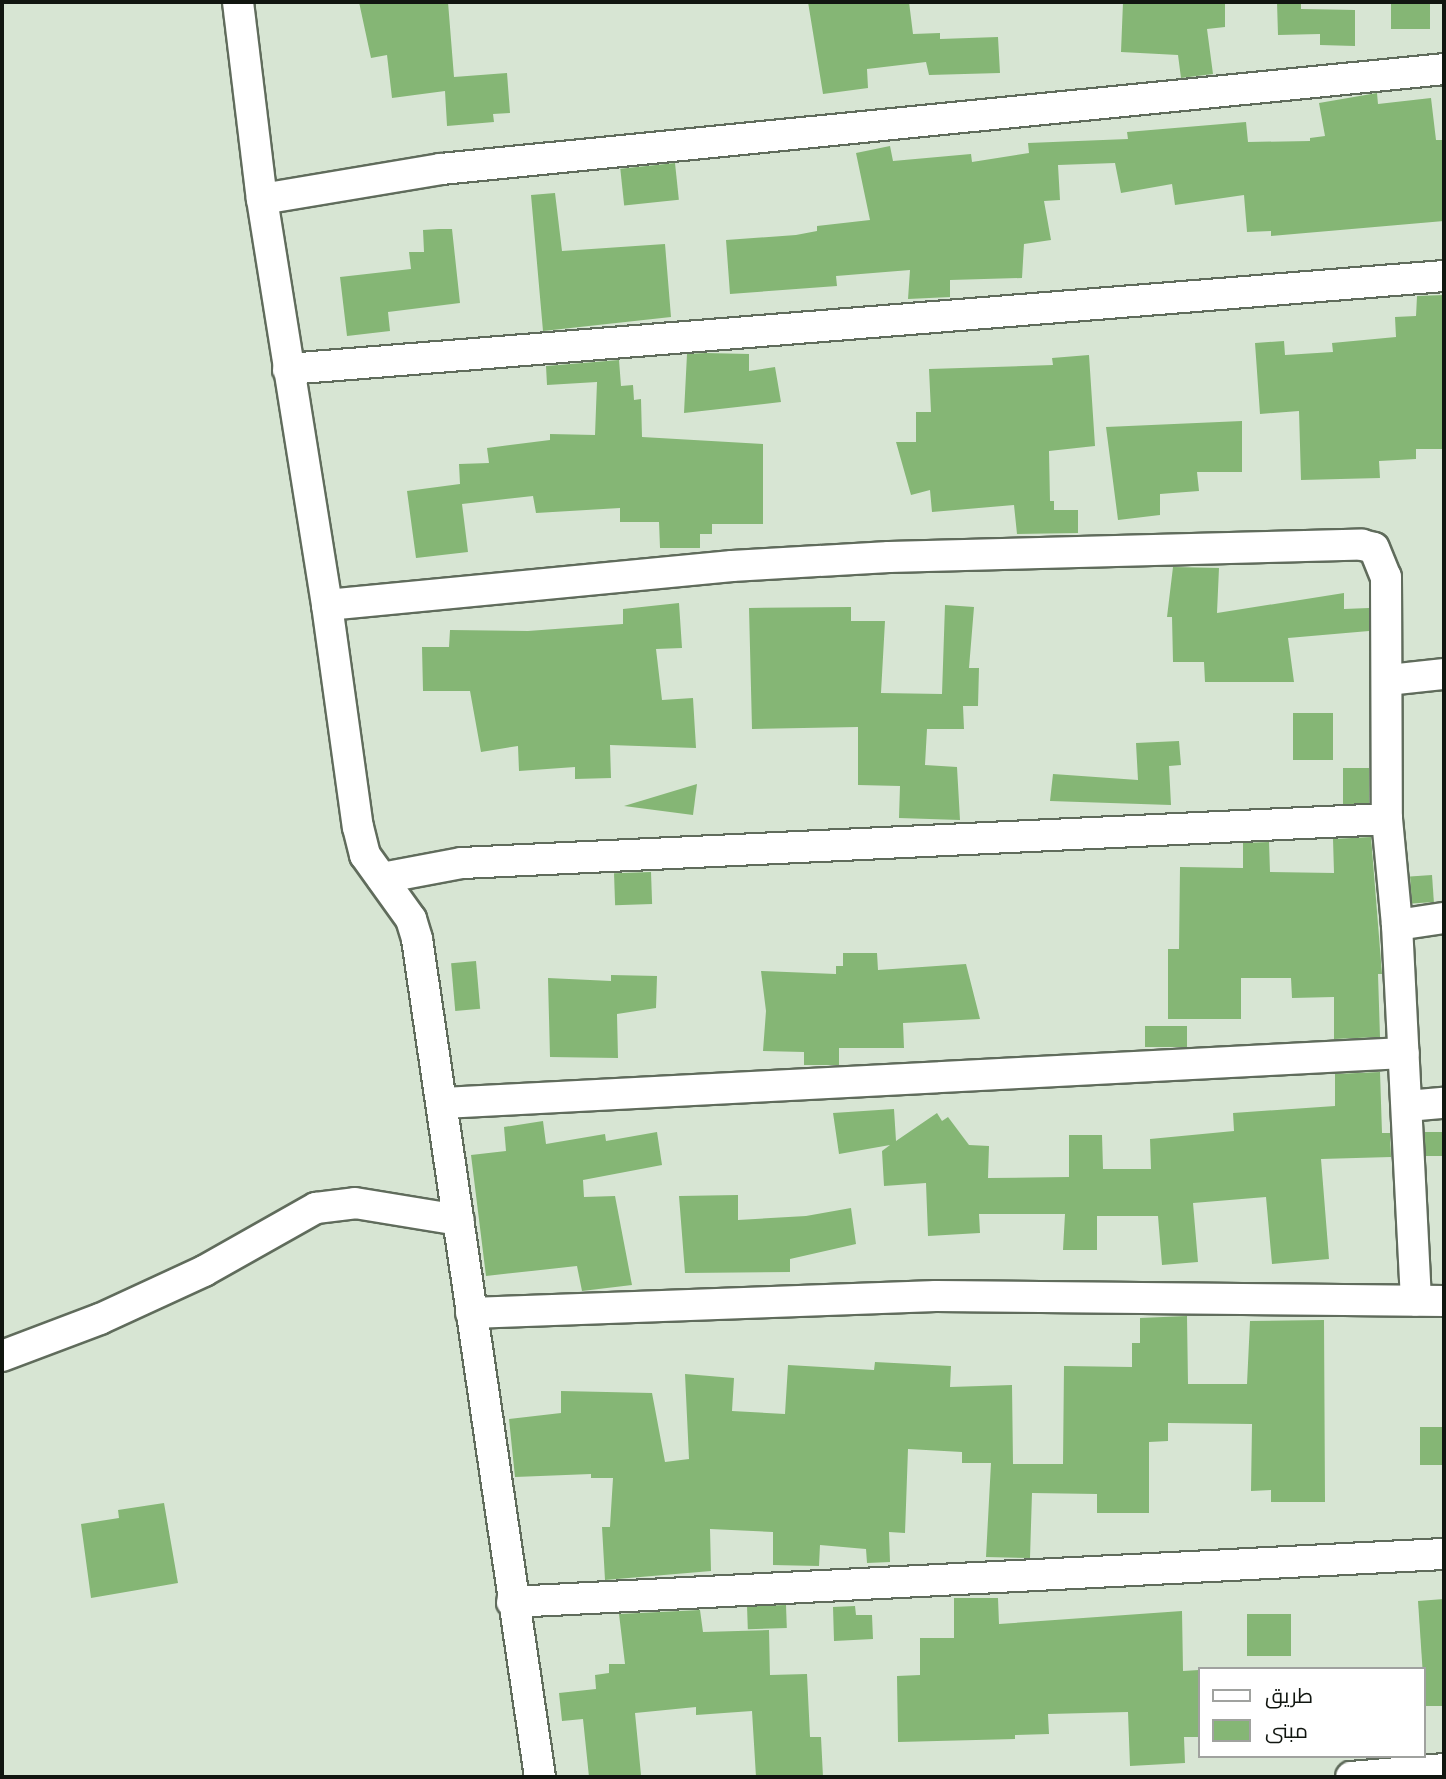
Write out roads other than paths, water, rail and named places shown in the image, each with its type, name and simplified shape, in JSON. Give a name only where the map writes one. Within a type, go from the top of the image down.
[{"type":"street","points":[[237,2],[262,199],[327,606],[358,827],[365,855],[411,919],[417,939],[443,1103],[512,1601],[540,1777]]},
{"type":"street","points":[[262,199],[440,169],[1444,69]]},
{"type":"street","points":[[288,369],[1444,276]]},
{"type":"street","points":[[327,606],[784,563],[1363,545],[1380,556],[1386,577],[1387,819],[1397,925],[1407,1106],[1430,1301],[936,1296],[471,1313]]},
{"type":"street","points":[[1388,680],[1444,674]]},
{"type":"street","points":[[382,878],[462,863],[1387,819]]},
{"type":"street","points":[[1397,925],[1444,918]]},
{"type":"street","points":[[443,1103],[1404,1053]]},
{"type":"street","points":[[1407,1106],[1444,1103]]},
{"type":"street","points":[[2,1356],[100,1319],[204,1271],[316,1208],[355,1203],[459,1220]]},
{"type":"street","points":[[512,1601],[1444,1554]]},
{"type":"street","points":[[1351,1777],[1444,1769]]}]
